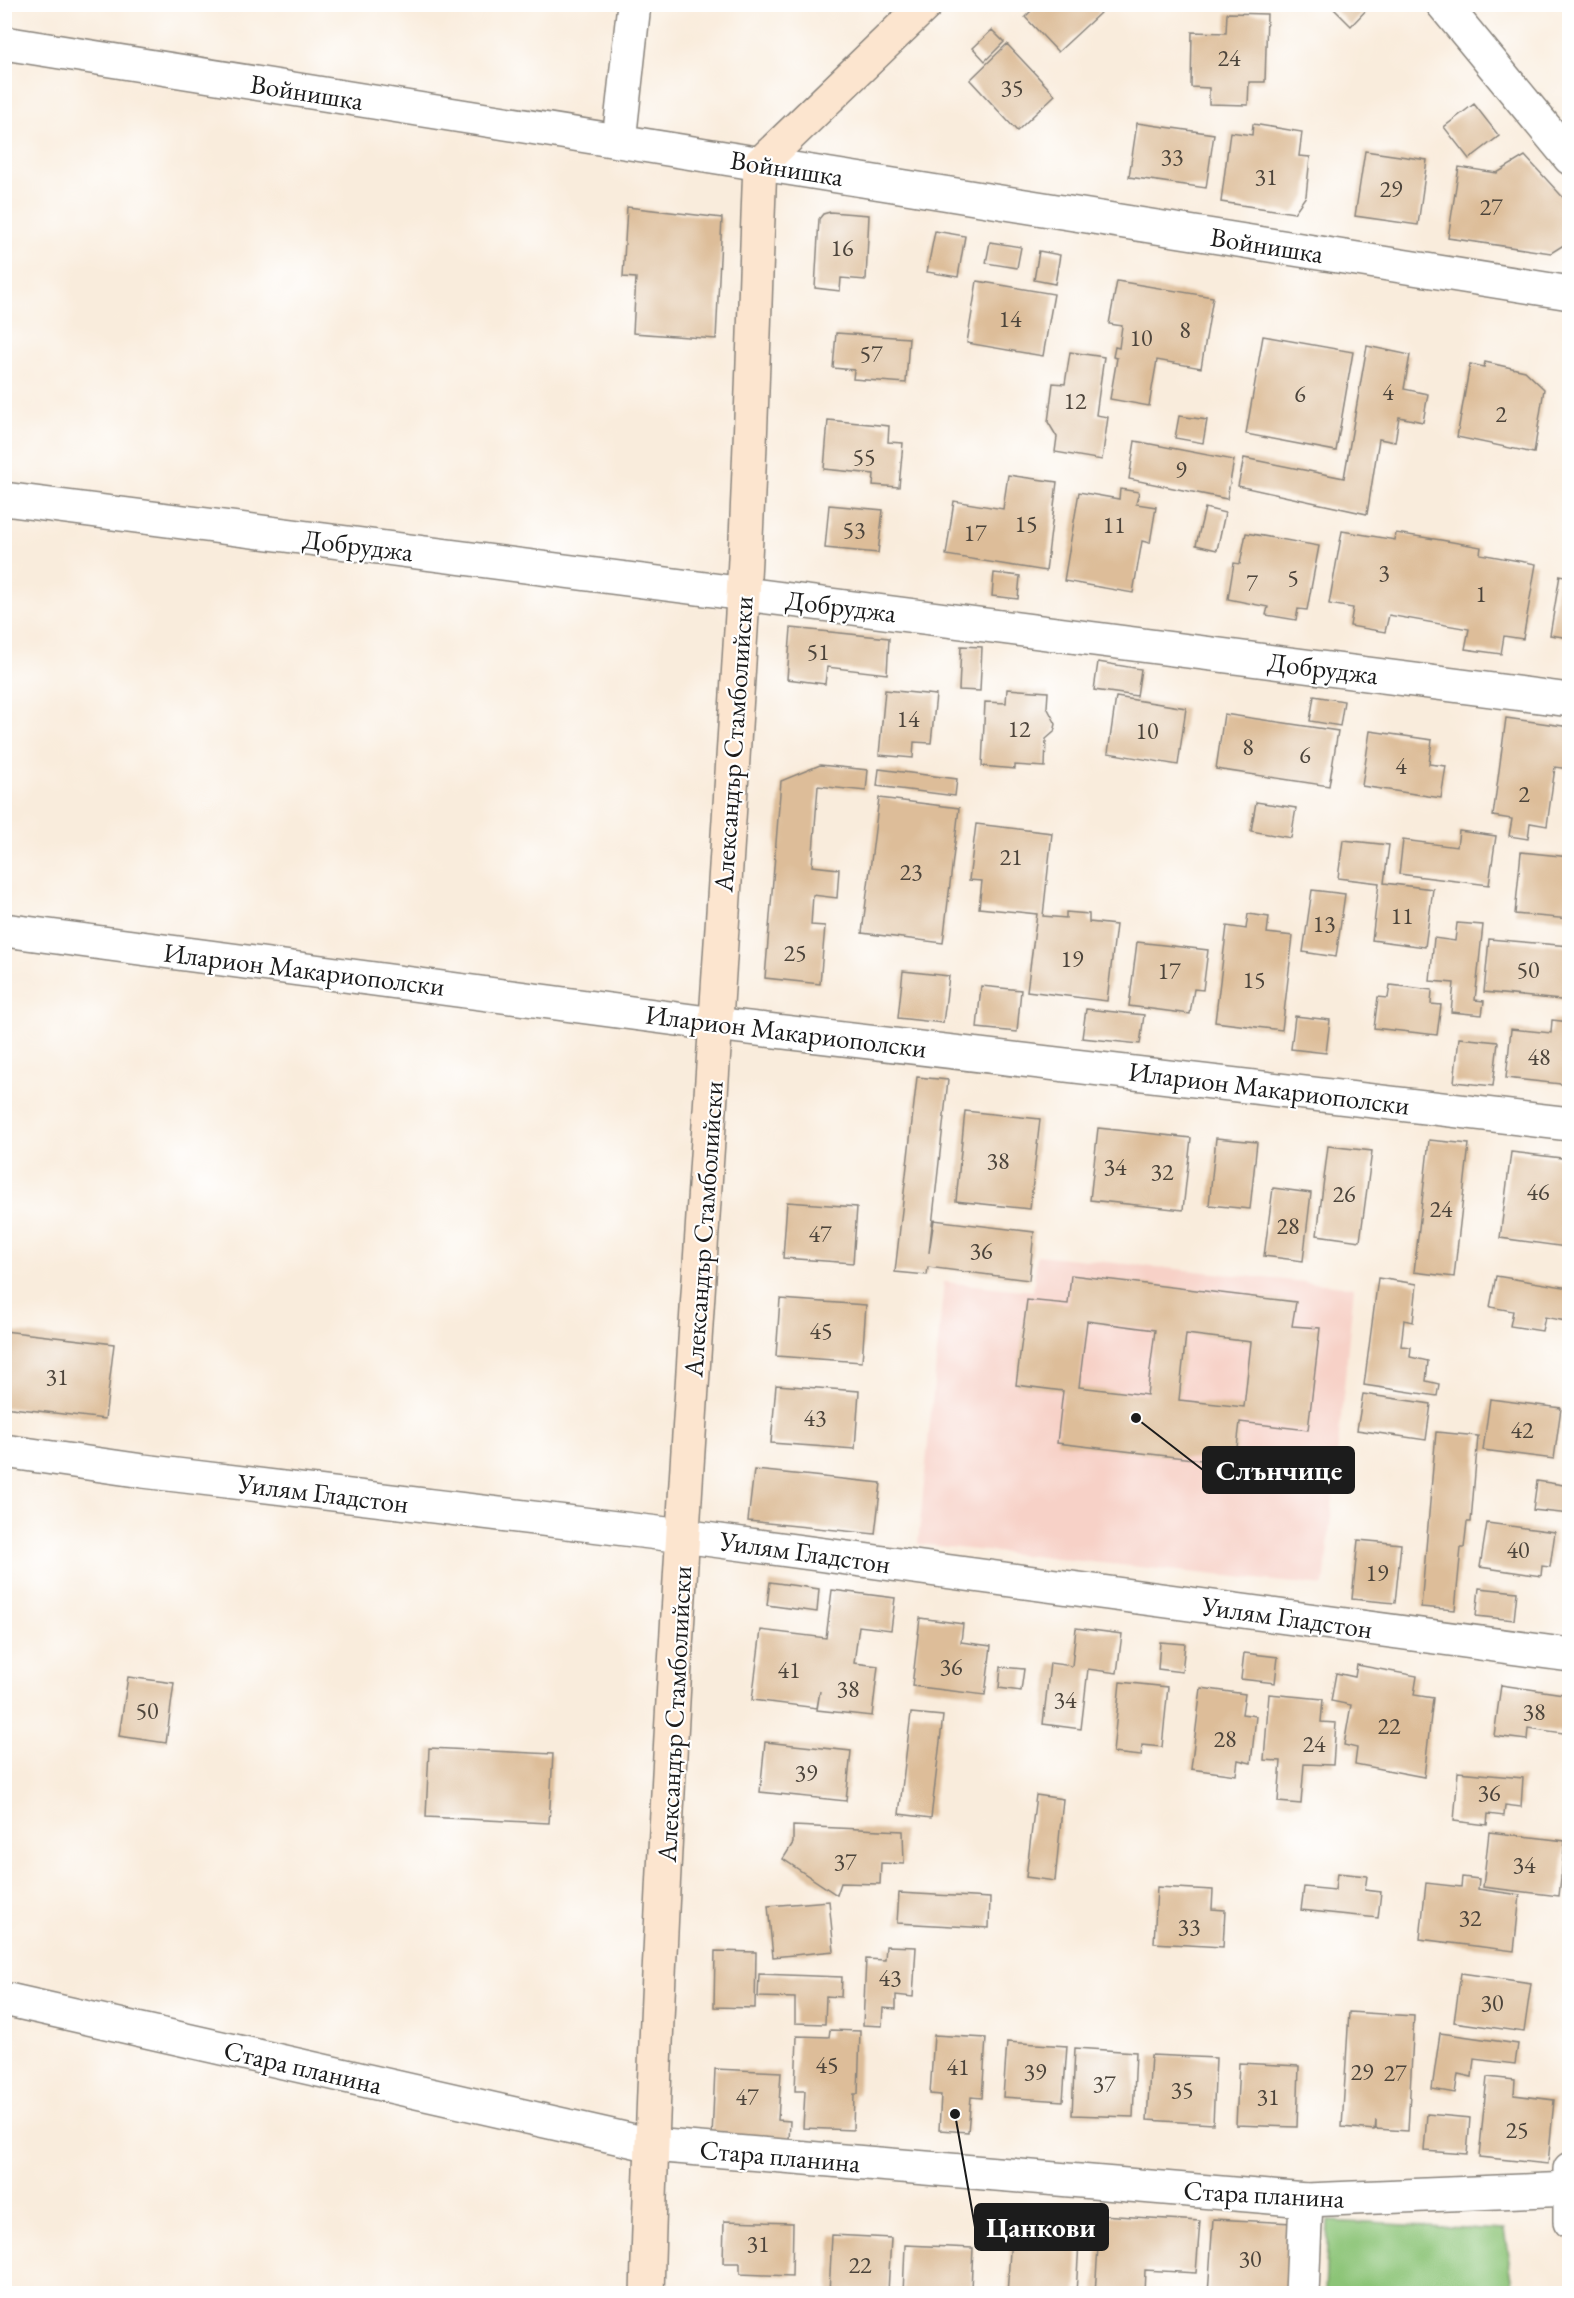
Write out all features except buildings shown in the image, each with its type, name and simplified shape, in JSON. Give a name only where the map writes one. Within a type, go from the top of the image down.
[{"type":"main road","points":[[760,164],[926,4]]},
{"type":"main road","name":"Александър Стамболийски","points":[[647,2294],[651,2145],[683,1536],[743,594],[760,164]]},
{"type":"street","points":[[619,141],[634,4]]},
{"type":"street","points":[[1443,4],[1569,158]]},
{"type":"street","name":"Войнишка","points":[[4,43],[1569,293]]},
{"type":"street","name":"Добруджа","points":[[4,499],[1569,700]]},
{"type":"street","name":"Иларион Макариополски","points":[[4,930],[715,1024],[1569,1124]]},
{"type":"street","name":"Уилям Гладстон","points":[[4,1451],[143,1471],[683,1536],[1569,1655]]},
{"type":"street","name":"Стара планина","points":[[4,1999],[651,2145],[1306,2200],[1569,2192]]},
{"type":"street","points":[[1302,2294],[1306,2200]]},
{"type":"shaded area","points":[[1037,1255],[1354,1287],[1324,1586],[918,1544],[944,1282],[1033,1291]]},
{"type":"green space","points":[[1328,2221],[1504,2230],[1514,2293],[1325,2293]]},
{"type":"place","name":"Слънчице","points":[[1136,1418]]},
{"type":"place","name":"Цанкови","points":[[955,2114]]}]
